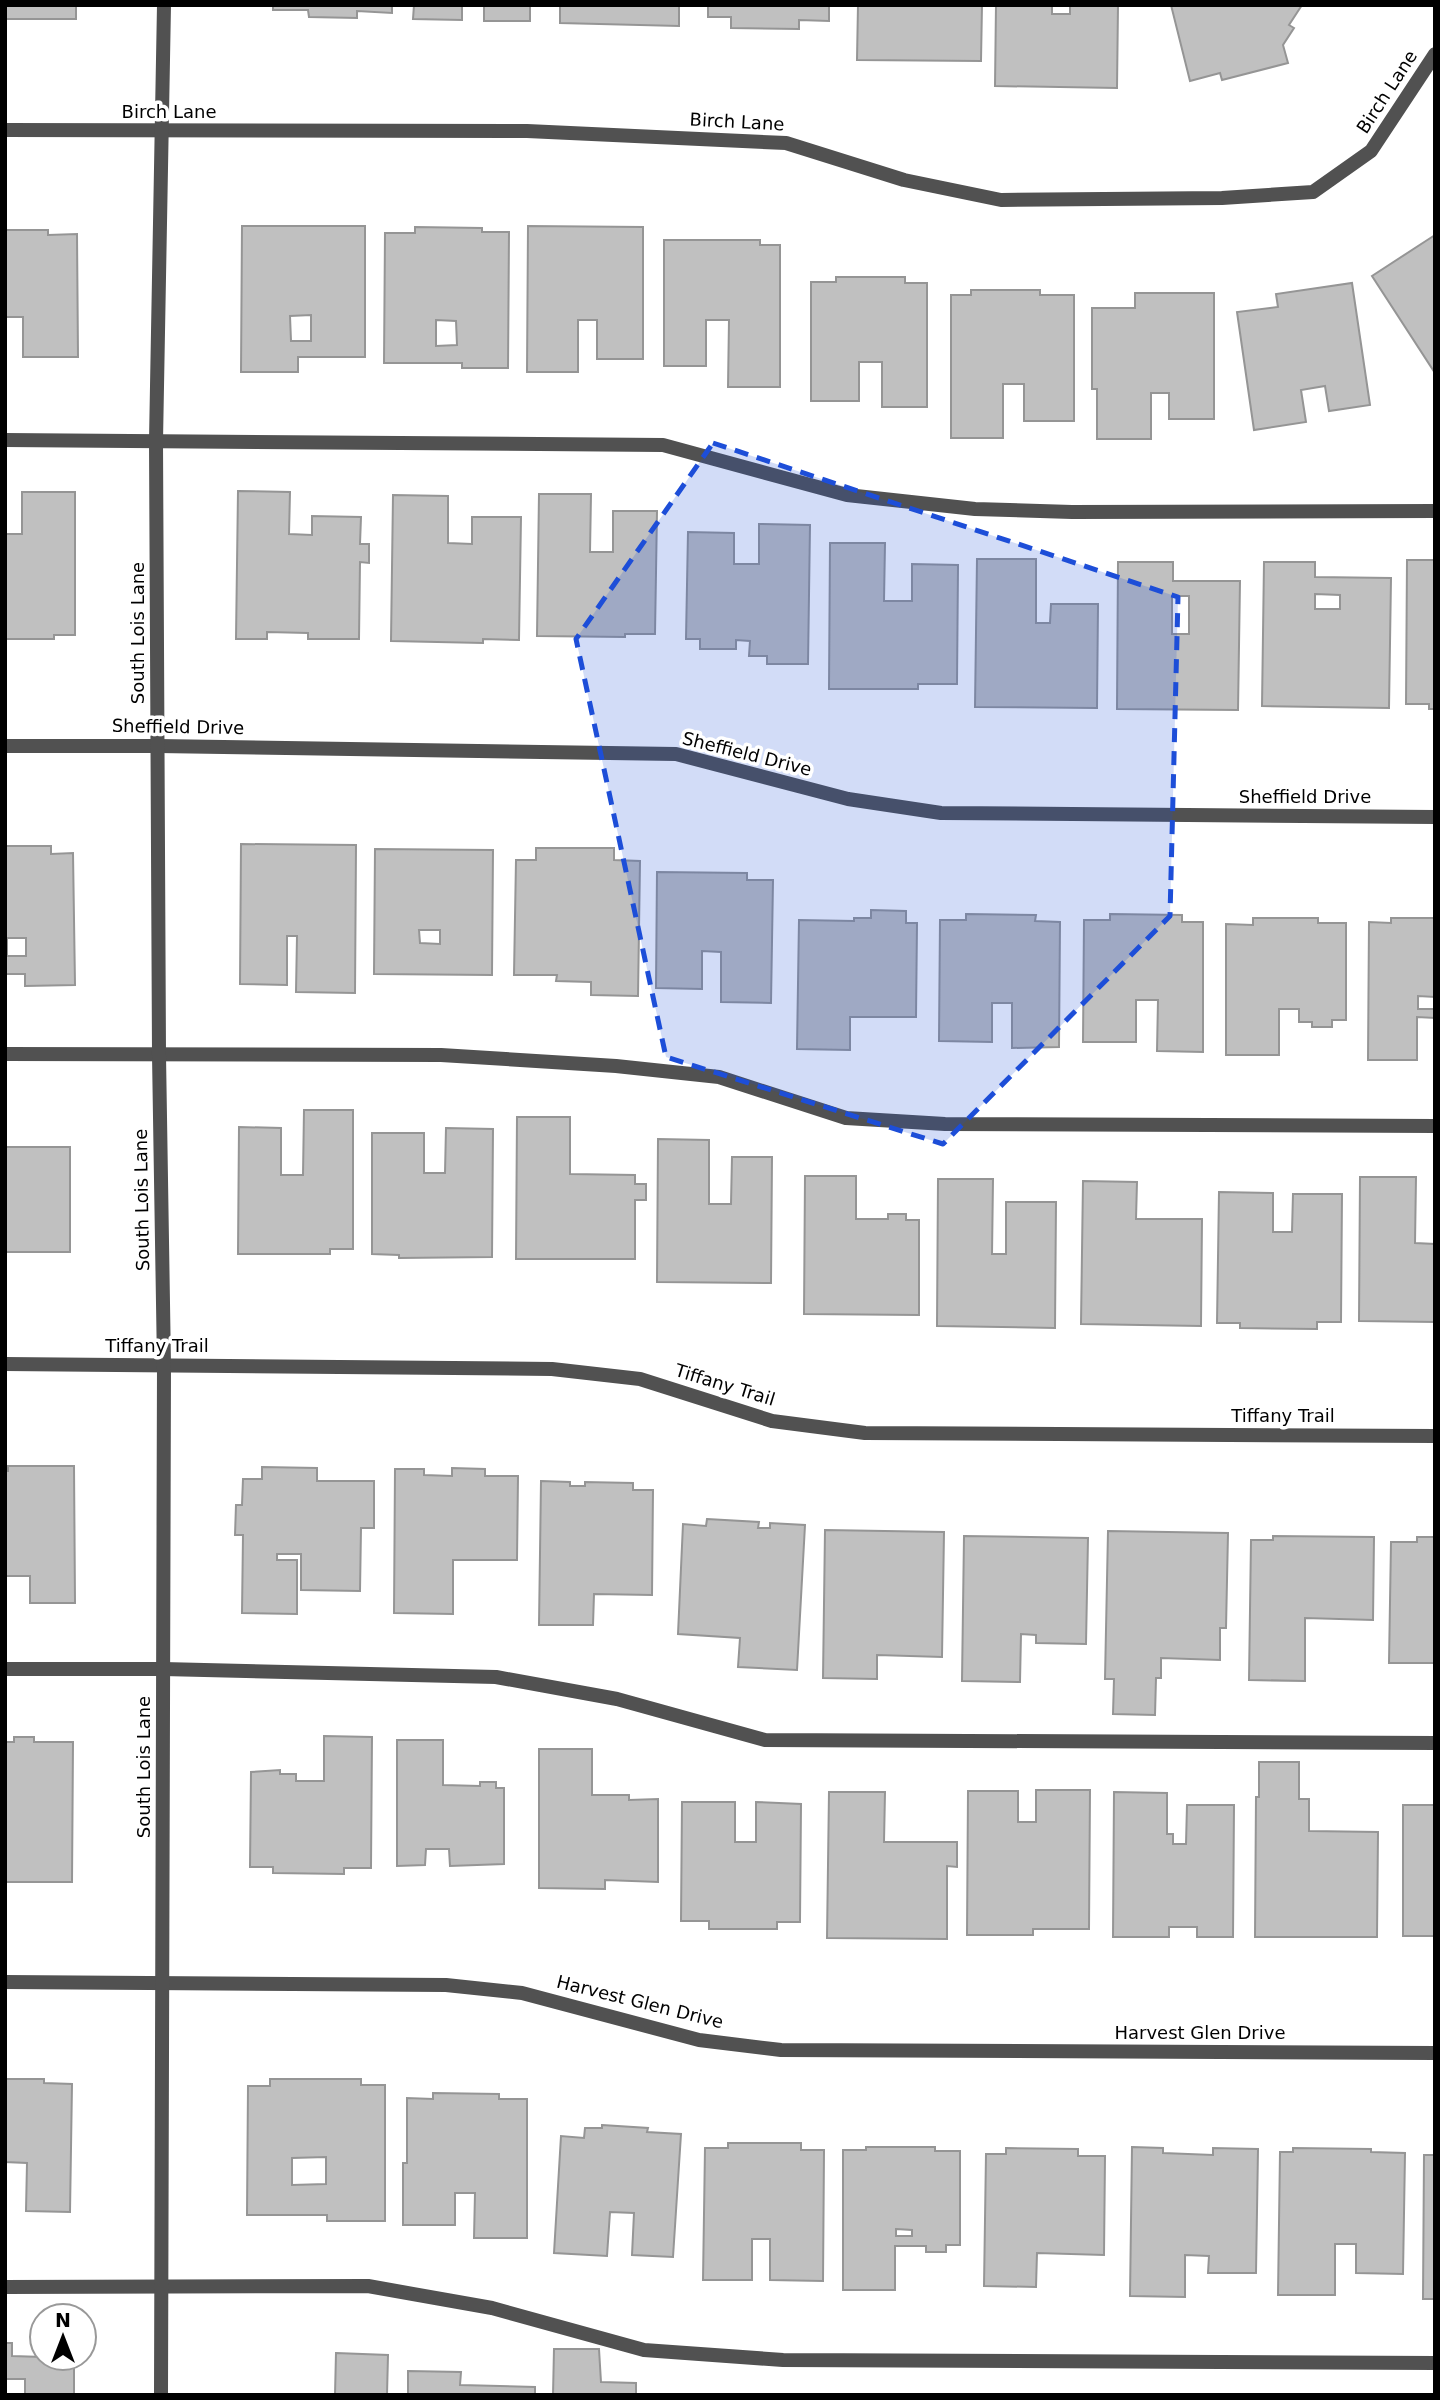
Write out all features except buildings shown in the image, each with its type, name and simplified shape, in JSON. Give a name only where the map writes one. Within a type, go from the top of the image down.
[{"type":"street","name":"South Lois Lane","points":[[161,2395],[164,1365],[159,1055],[156,441],[164,5]]},
{"type":"street","name":"Birch Lane","points":[[5,130],[527,131],[786,143],[904,180],[1001,200],[1248,196],[1313,192],[1371,151],[1435,54]]},
{"type":"street","points":[[5,440],[663,445],[847,495],[975,509],[1072,512],[1435,511]]},
{"type":"street","name":"Sheffield Drive","points":[[5,746],[676,754],[848,799],[941,813],[1435,817]]},
{"type":"street","points":[[5,1054],[441,1055],[616,1066],[719,1077],[846,1118],[945,1125],[1435,1126]]},
{"type":"street","name":"Tiffany Trail","points":[[5,1364],[552,1368],[640,1379],[772,1421],[865,1433],[1435,1436]]},
{"type":"street","points":[[5,1669],[163,1669],[496,1678],[617,1699],[765,1740],[1435,1743]]},
{"type":"street","name":"Harvest Glen Drive","points":[[5,1982],[446,1985],[522,1993],[699,2040],[781,2050],[1435,2053]]},
{"type":"street","points":[[5,2287],[368,2286],[492,2308],[644,2350],[783,2360],[1435,2363]]},
{"type":"highlighted area","points":[[713,443],[1178,597],[1170,916],[943,1144],[666,1057],[576,639]]}]
